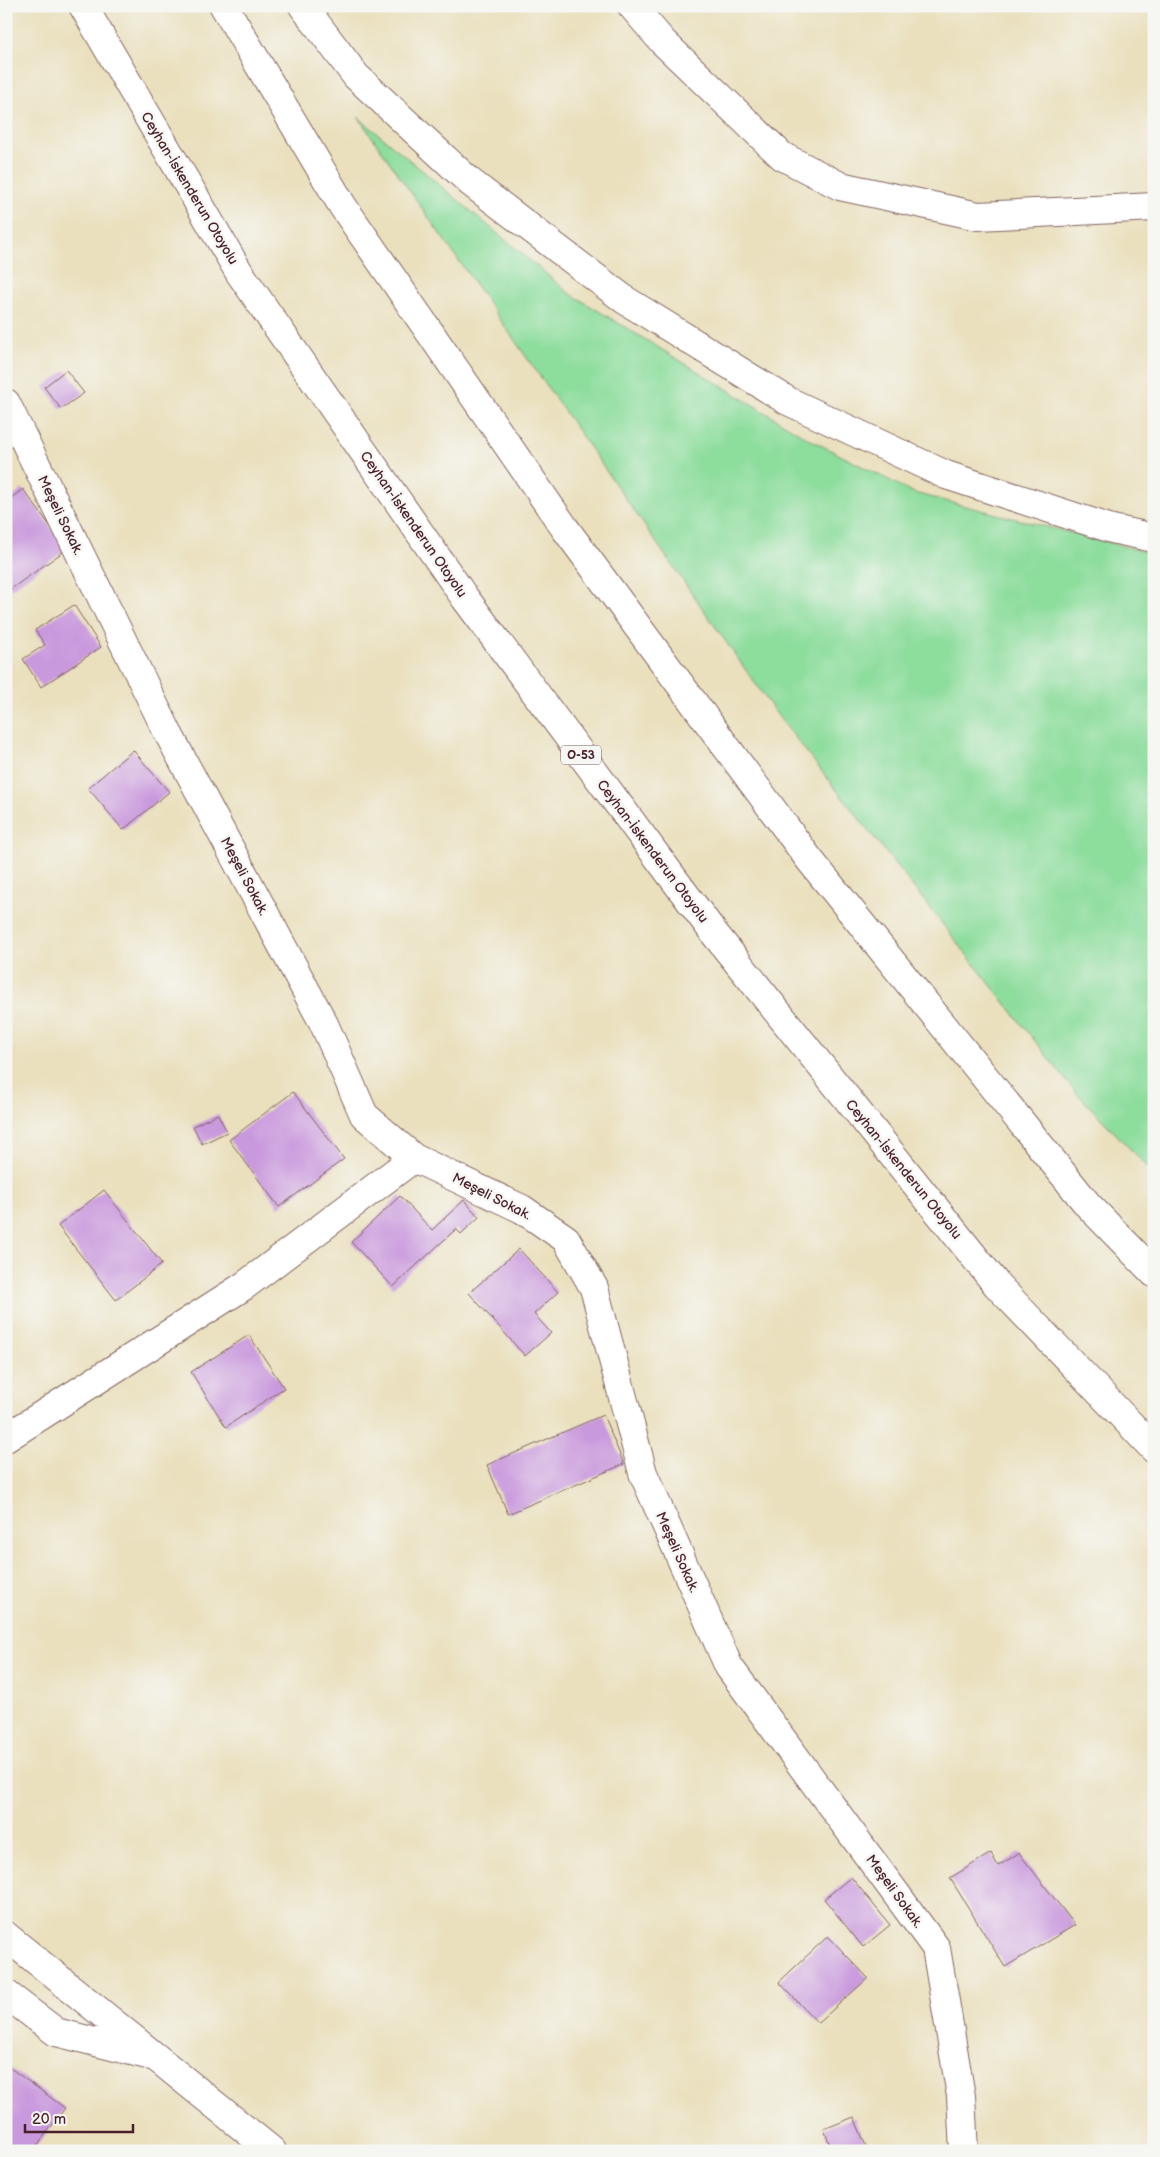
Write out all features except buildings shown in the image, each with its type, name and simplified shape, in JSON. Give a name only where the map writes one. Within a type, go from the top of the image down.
[{"type":"main road","name":"Ceyhan-İskenderun Otoyolu","points":[[83,6],[239,272],[465,598],[714,933],[997,1285],[1154,1449]]},
{"type":"main road","points":[[224,6],[342,205],[564,527],[809,859],[1088,1205],[1154,1273]]},
{"type":"main road","points":[[303,6],[356,76],[470,182],[624,300],[788,401],[946,475],[1112,529],[1154,538]]},
{"type":"main road","points":[[632,6],[663,42],[782,156],[840,186],[978,216],[1154,207]]},
{"type":"main road","name":"Meşeli Sokak.","points":[[6,403],[166,731],[324,1024],[364,1115],[414,1158],[522,1209],[566,1239],[594,1288],[643,1473],[729,1667],[936,1948],[962,2096],[964,2151]]},
{"type":"main road","points":[[6,1438],[244,1286],[414,1158]]},
{"type":"main road","points":[[997,1285],[1154,1459]]},
{"type":"main road","points":[[6,1936],[272,2151]]},
{"type":"main road","points":[[6,1994],[56,2032],[155,2057]]},
{"type":"green space","points":[[358,117],[569,293],[809,439],[914,493],[1154,554],[1154,1174],[1073,1089],[778,716]]}]
